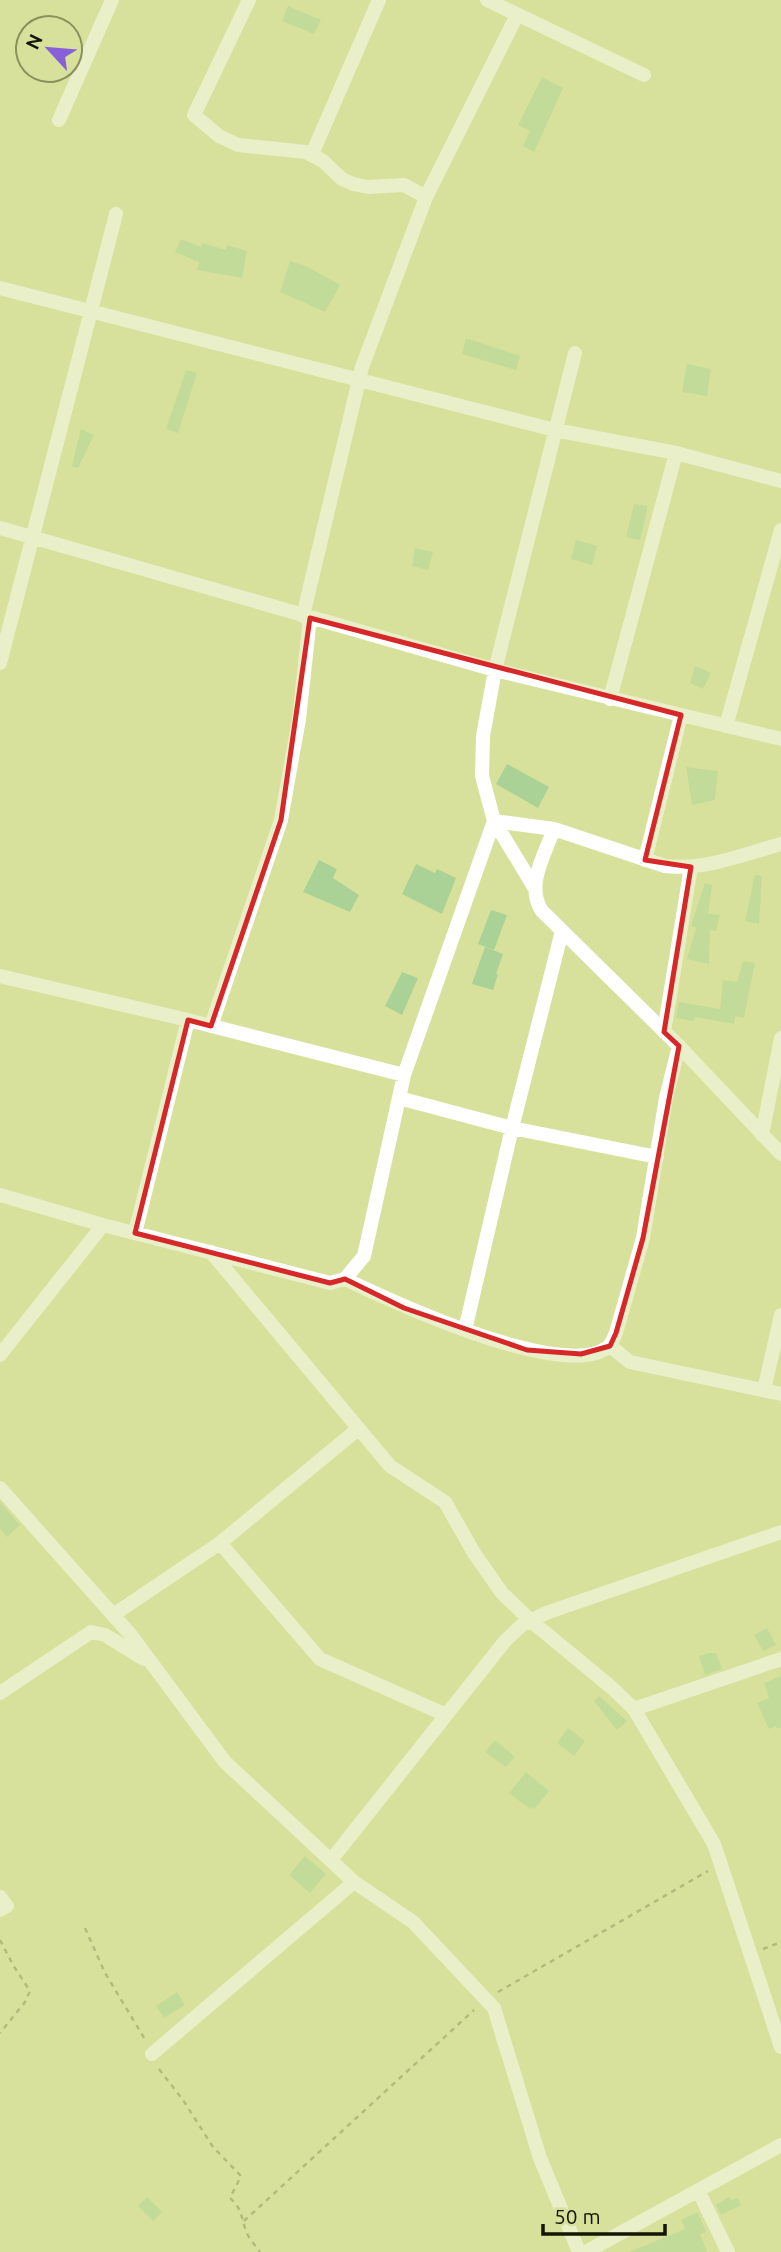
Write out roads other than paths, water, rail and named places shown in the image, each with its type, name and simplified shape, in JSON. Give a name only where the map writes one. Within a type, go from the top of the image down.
[{"type":"street","points":[[59,120],[112,0]]},
{"type":"street","points":[[249,0],[194,115],[219,136],[238,145],[312,154],[342,179],[353,184],[368,187],[404,185],[426,197]]},
{"type":"street","points":[[312,154],[379,0]]},
{"type":"street","points":[[487,0],[644,75]]},
{"type":"street","points":[[211,1026],[281,820],[299,719],[307,617],[362,367],[426,197],[517,15]]},
{"type":"street","points":[[0,663],[116,214]]},
{"type":"street","points":[[0,288],[555,430],[676,453],[781,481]]},
{"type":"street","points":[[575,353],[495,670],[483,736],[482,776],[494,821],[534,887],[536,902],[679,1046],[780,1155]]},
{"type":"street","points":[[610,699],[676,453]]},
{"type":"street","points":[[0,528],[495,670],[781,739]]},
{"type":"street","points":[[726,726],[781,530]]},
{"type":"street","points":[[645,860],[681,715]]},
{"type":"street","points":[[494,821],[554,829],[665,866],[705,866],[781,844]]},
{"type":"street","points":[[0,1195],[103,1225],[330,1283],[345,1279],[364,1256],[404,1075],[494,821]]},
{"type":"street","points":[[534,887],[554,829]]},
{"type":"street","points":[[664,1032],[691,867]]},
{"type":"street","points":[[466,1330],[512,1128],[562,931]]},
{"type":"street","points":[[0,976],[404,1075]]},
{"type":"street","points":[[135,1233],[188,1020]]},
{"type":"street","points":[[762,1135],[781,1038]]},
{"type":"street","points":[[345,1279],[404,1308],[527,1350],[558,1355],[599,1351],[610,1346],[643,1238],[666,1098],[679,1046]]},
{"type":"street","points":[[399,1098],[512,1128],[657,1157]]},
{"type":"street","points":[[0,1355],[103,1225]]},
{"type":"street","points":[[211,1252],[390,1466],[445,1502],[474,1553],[502,1593],[634,1709],[713,1844],[781,2047]]},
{"type":"street","points":[[764,1390],[781,1315]]},
{"type":"street","points":[[610,1346],[630,1362],[781,1394]]},
{"type":"street","points":[[113,1615],[220,1543],[358,1429]]},
{"type":"street","points":[[0,1488],[113,1615],[225,1762],[354,1882],[413,1922],[494,2008],[540,2158],[579,2252]]},
{"type":"street","points":[[331,1860],[505,1641],[522,1625],[546,1612],[781,1532]]},
{"type":"street","points":[[220,1543],[320,1659],[446,1715]]},
{"type":"street","points":[[0,1693],[90,1632],[106,1634],[151,1663]]},
{"type":"street","points":[[634,1709],[781,1659]]},
{"type":"street","points":[[152,2054],[354,1882]]},
{"type":"street","points":[[0,1897],[7,1906],[0,1910]]},
{"type":"street","points":[[586,2252],[781,2145]]},
{"type":"street","points":[[698,2190],[728,2252]]}]
